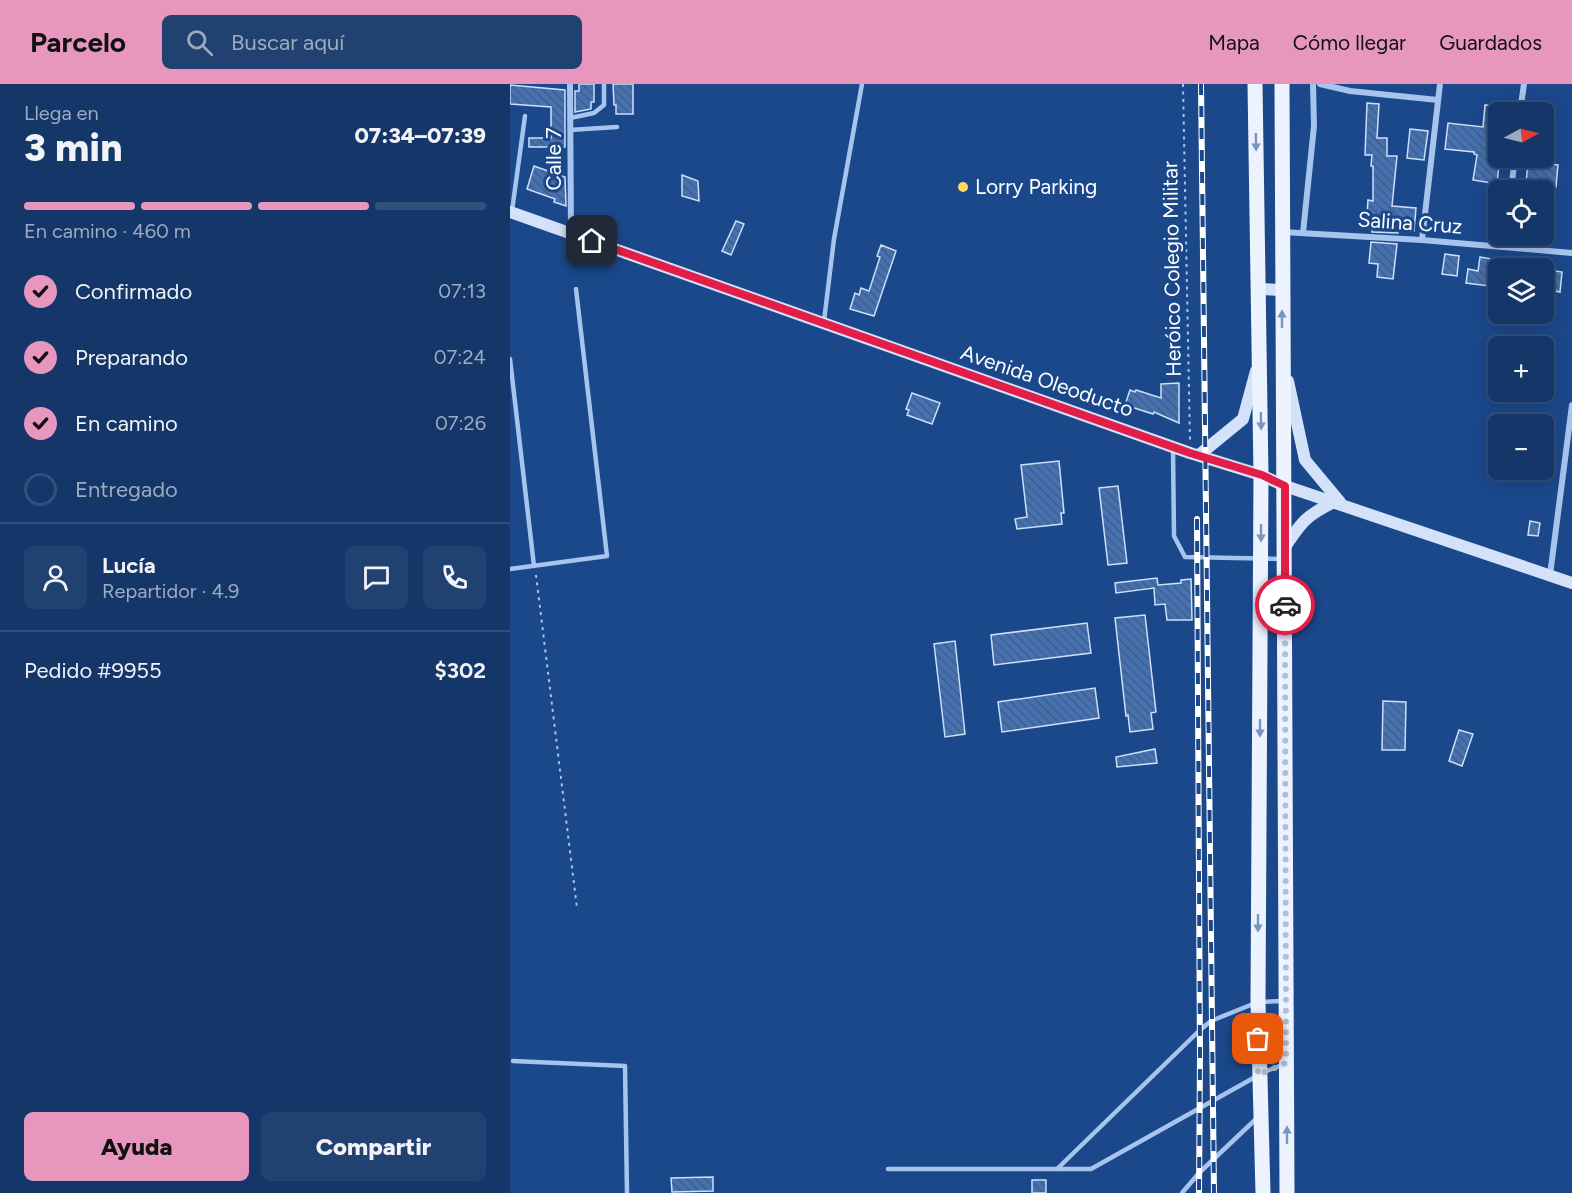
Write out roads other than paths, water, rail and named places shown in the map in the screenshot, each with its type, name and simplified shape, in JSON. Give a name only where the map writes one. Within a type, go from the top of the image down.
[{"type":"main road","points":[[1255,84],[1262,475],[1258,1075],[1263,1193]]},
{"type":"main road","points":[[1282,84],[1287,1193]]},
{"type":"main road","name":"Avenida Oleoducto","points":[[511,213],[1173,447],[1262,475],[1285,486],[1339,502],[1572,583]]},
{"type":"main road","points":[[1258,289],[1282,290]]},
{"type":"main road","points":[[1194,454],[1242,419],[1260,358]]},
{"type":"main road","points":[[1282,358],[1305,460],[1339,502],[1312,512],[1301,523],[1285,553]]},
{"type":"street","name":"Calle 7","points":[[570,84],[571,234]]},
{"type":"street","points":[[1303,233],[1314,126],[1313,84]]},
{"type":"street","points":[[1320,84],[1350,91],[1438,100]]},
{"type":"street","points":[[1422,240],[1440,84]]},
{"type":"street","points":[[1521,102],[1524,84]]},
{"type":"street","name":"Salina Cruz","points":[[1282,232],[1488,245]]},
{"type":"street","name":"Salina Cruz","points":[[1503,246],[1572,253]]},
{"type":"street","points":[[1550,575],[1572,406]]},
{"type":"lane","points":[[570,118],[594,113],[604,105],[604,84]]},
{"type":"lane","points":[[824,323],[834,239],[862,84]]},
{"type":"lane","points":[[511,213],[525,116]]},
{"type":"lane","points":[[570,130],[617,127]]},
{"type":"lane","points":[[510,569],[607,556],[576,289]]},
{"type":"lane","points":[[510,359],[534,566]]},
{"type":"lane","points":[[1173,447],[1174,536],[1185,557],[1261,559],[1285,553]]},
{"type":"lane","points":[[1057,1169],[1212,1021],[1258,1002],[1285,1001]]},
{"type":"lane","points":[[513,1061],[625,1066],[627,1193]]},
{"type":"lane","points":[[888,1169],[1090,1169],[1258,1075],[1286,1063]]},
{"type":"lane","points":[[1182,1193],[1199,1173],[1260,1115]]},
{"type":"railway","points":[[1201,84],[1214,1193]]},
{"type":"railway","points":[[1197,519],[1199,1193]]},
{"type":"place","name":"Lorry Parking","points":[[963,187]]}]
